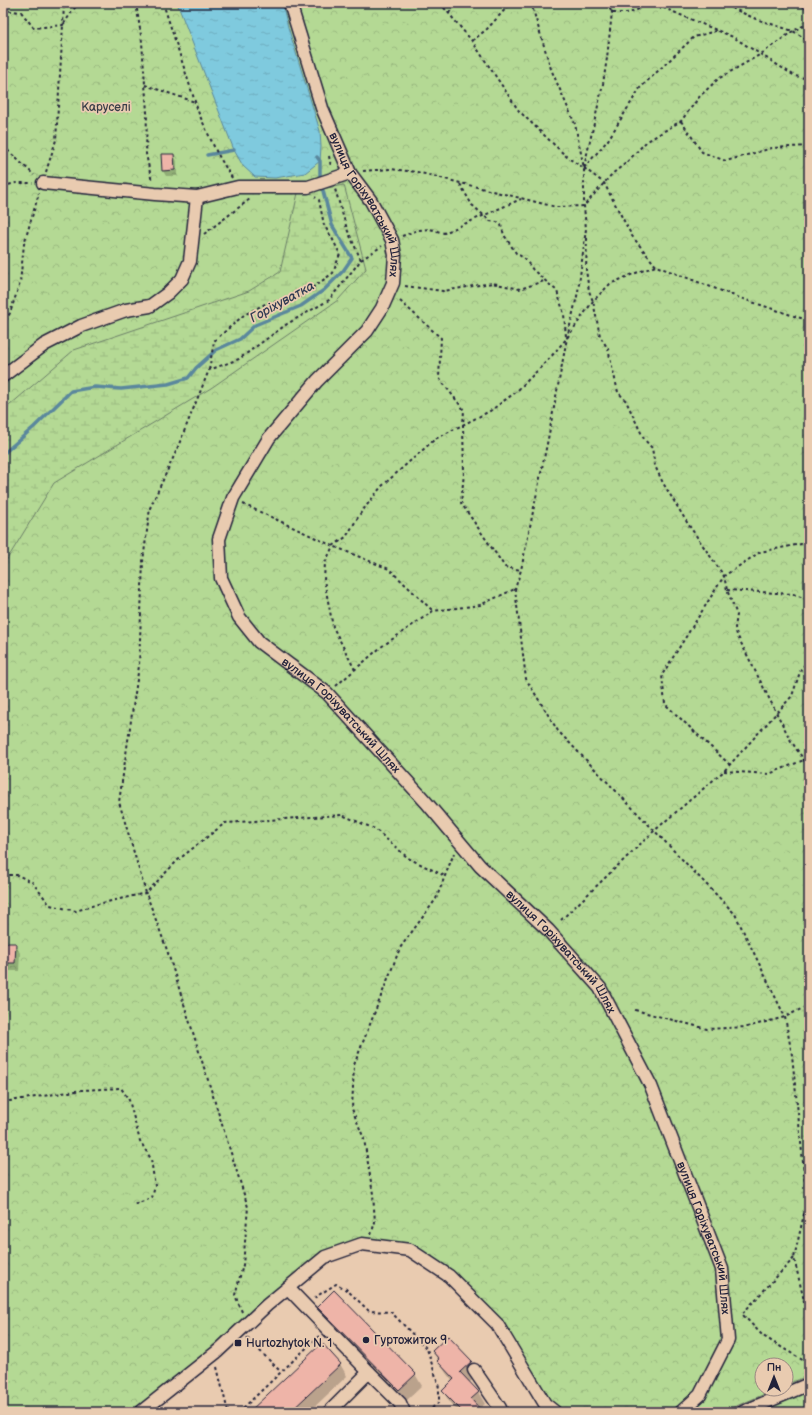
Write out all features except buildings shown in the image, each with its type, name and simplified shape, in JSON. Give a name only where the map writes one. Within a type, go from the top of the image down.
[{"type":"street","name":"вулиця Горіхуватський Шлях","points":[[290,3],[322,108],[350,173],[396,238],[393,283],[382,308],[367,331],[317,381],[269,438],[233,498],[219,539],[221,578],[240,617],[259,642],[327,693],[426,802],[480,866],[548,930],[600,988],[650,1086],[722,1269],[728,1340],[700,1395],[681,1412]]},
{"type":"street","points":[[42,183],[197,197],[238,187],[308,187],[350,173]]},
{"type":"street","points":[[3,376],[44,345],[81,326],[126,310],[150,306],[168,293],[182,279],[190,262],[197,197]]},
{"type":"street","points":[[142,1412],[218,1351],[250,1321],[325,1257],[362,1244],[410,1250],[449,1276],[497,1324],[545,1404],[554,1412]]},
{"type":"street","points":[[288,1288],[368,1372],[400,1402],[404,1412]]},
{"type":"street","points":[[474,1370],[500,1408],[500,1412]]},
{"type":"street","points":[[329,1412],[368,1372]]},
{"type":"street","points":[[743,1412],[809,1384]]},
{"type":"path","points":[[3,326],[10,313],[20,283],[24,244],[56,140],[64,3]]},
{"type":"path","points":[[3,10],[21,12],[34,28],[63,25],[78,3]]},
{"type":"path","points":[[136,3],[142,42],[147,112],[146,154],[155,194]]},
{"type":"path","points":[[163,3],[199,114],[216,153],[238,187]]},
{"type":"path","points":[[440,3],[472,41],[519,111],[568,158],[604,183],[632,236],[656,266],[748,300],[809,320]]},
{"type":"path","points":[[449,13],[456,3]]},
{"type":"path","points":[[472,41],[487,29],[511,3]]},
{"type":"path","points":[[531,3],[551,69],[575,124],[584,168],[586,270],[589,291],[593,301],[600,336],[608,349],[618,392],[626,401],[644,438],[652,448],[656,466],[663,483],[688,524],[724,576],[727,590],[737,615],[735,628],[737,635],[791,741],[804,760],[809,773]]},
{"type":"path","points":[[607,3],[612,13]]},
{"type":"path","points":[[584,168],[603,84],[613,3]]},
{"type":"path","points":[[612,13],[631,13],[639,10],[648,3]]},
{"type":"path","points":[[652,3],[719,30],[733,37],[795,76],[809,79]]},
{"type":"path","points":[[721,3],[756,19],[793,31],[809,41]]},
{"type":"path","points":[[350,173],[367,170],[390,169],[417,172],[556,207],[584,206],[612,174],[626,163],[646,142],[681,121],[700,96],[718,79],[761,54],[793,31],[809,23]]},
{"type":"path","points":[[584,168],[608,140],[640,88],[694,37],[719,30]]},
{"type":"path","points":[[145,85],[195,102]]},
{"type":"path","points":[[681,121],[702,152],[726,160],[772,148],[809,146]]},
{"type":"path","points":[[3,146],[42,183]]},
{"type":"path","points":[[332,179],[347,229],[361,260]]},
{"type":"path","points":[[3,186],[16,183],[42,183]]},
{"type":"path","points":[[459,183],[472,205],[490,221],[501,225],[504,235],[516,253],[525,259],[533,270],[557,291],[564,314],[567,339]]},
{"type":"path","points":[[192,243],[264,187]]},
{"type":"path","points":[[250,1321],[242,1312],[235,1295],[243,1265],[248,1207],[167,950],[146,894],[119,802],[139,666],[144,554],[150,508],[175,454],[209,370],[214,343],[244,315],[267,303],[298,298],[333,273],[340,254],[324,225],[319,200],[301,187]]},
{"type":"path","points":[[209,370],[239,359],[287,324],[329,300],[361,260],[396,238],[418,230],[430,229],[444,233],[521,198]]},
{"type":"path","points":[[586,229],[578,292],[515,589],[526,679],[558,731],[654,832],[735,914],[785,1017],[792,1055],[806,1201]]},
{"type":"path","points":[[355,670],[333,627],[324,580],[325,563],[334,546],[346,537],[360,514],[381,487],[435,439],[490,412],[516,392],[567,339],[593,301],[610,284],[656,266]]},
{"type":"path","points":[[404,286],[443,292],[492,283],[520,289],[545,280]]},
{"type":"path","points":[[400,301],[441,338],[439,378],[464,410],[462,425],[464,473],[461,503],[505,567],[520,570]]},
{"type":"path","points":[[241,503],[334,546],[389,569],[433,611]]},
{"type":"path","points":[[730,765],[665,704],[662,675],[724,576],[760,552],[801,544],[809,546]]},
{"type":"path","points":[[333,688],[381,647],[433,611],[480,605],[515,589]]},
{"type":"path","points":[[727,590],[793,594],[809,600]]},
{"type":"path","points":[[561,920],[654,832],[730,765],[776,712],[792,696],[801,669],[809,660]]},
{"type":"path","points":[[804,760],[809,741]]},
{"type":"path","points":[[724,771],[768,774],[804,760]]},
{"type":"path","points":[[3,875],[17,875],[32,882],[50,905],[76,911],[98,904],[146,894],[178,860],[225,823],[278,818],[342,815],[375,829],[408,858],[445,876]]},
{"type":"path","points":[[368,1245],[375,1222],[373,1194],[364,1139],[352,1109],[354,1065],[400,948],[436,899],[458,840]]},
{"type":"path","points":[[635,1010],[708,1029],[747,1027],[785,1017],[809,1005]]},
{"type":"path","points":[[3,1102],[82,1090],[121,1088],[129,1100],[140,1141],[151,1159],[155,1186],[152,1198],[133,1205]]},
{"type":"path","points":[[809,1190],[794,1258],[809,1322]]},
{"type":"path","points":[[794,1258],[742,1314],[764,1336],[809,1364]]},
{"type":"path","points":[[304,1304],[336,1284],[346,1289],[369,1310],[391,1312],[427,1349],[439,1388],[439,1402],[428,1412]]},
{"type":"path","points":[[239,1412],[327,1329]]},
{"type":"path","points":[[245,1336],[281,1372]]},
{"type":"path","points":[[216,1364],[228,1412]]},
{"type":"green space","name":"Каруселі","points":[[3,3],[809,3],[809,1375],[794,1382],[794,1357],[754,1357],[754,1397],[758,1397],[722,1412],[561,1412],[549,1401],[501,1321],[413,1247],[362,1239],[321,1253],[212,1349],[133,1412],[3,1412]]},
{"type":"green space","points":[[344,185],[366,269],[338,300],[211,388],[54,483],[3,566],[3,411],[74,350],[249,291],[280,272],[298,193]]},
{"type":"green space","points":[[809,1389],[809,1412],[754,1412],[790,1397],[794,1397],[794,1395]]},
{"type":"water","points":[[177,3],[282,3],[320,131],[320,161],[305,173],[275,178],[255,177],[243,166],[234,150]]},
{"type":"waterway","points":[[207,155],[234,150]]},
{"type":"waterway","name":"Горіхуватка","points":[[317,157],[320,161],[320,179]]},
{"type":"waterway","name":"Горіхуватка","points":[[3,454],[34,427],[71,391],[95,387],[121,389],[168,384],[188,378],[196,368],[216,350],[240,339],[255,325],[301,306],[324,290],[343,271],[352,258],[332,225],[322,187]]},
{"type":"place","name":"Гуртожиток 9","points":[[366,1340]]},
{"type":"place","name":"Hurtozhytok N. 1","points":[[238,1343]]}]
